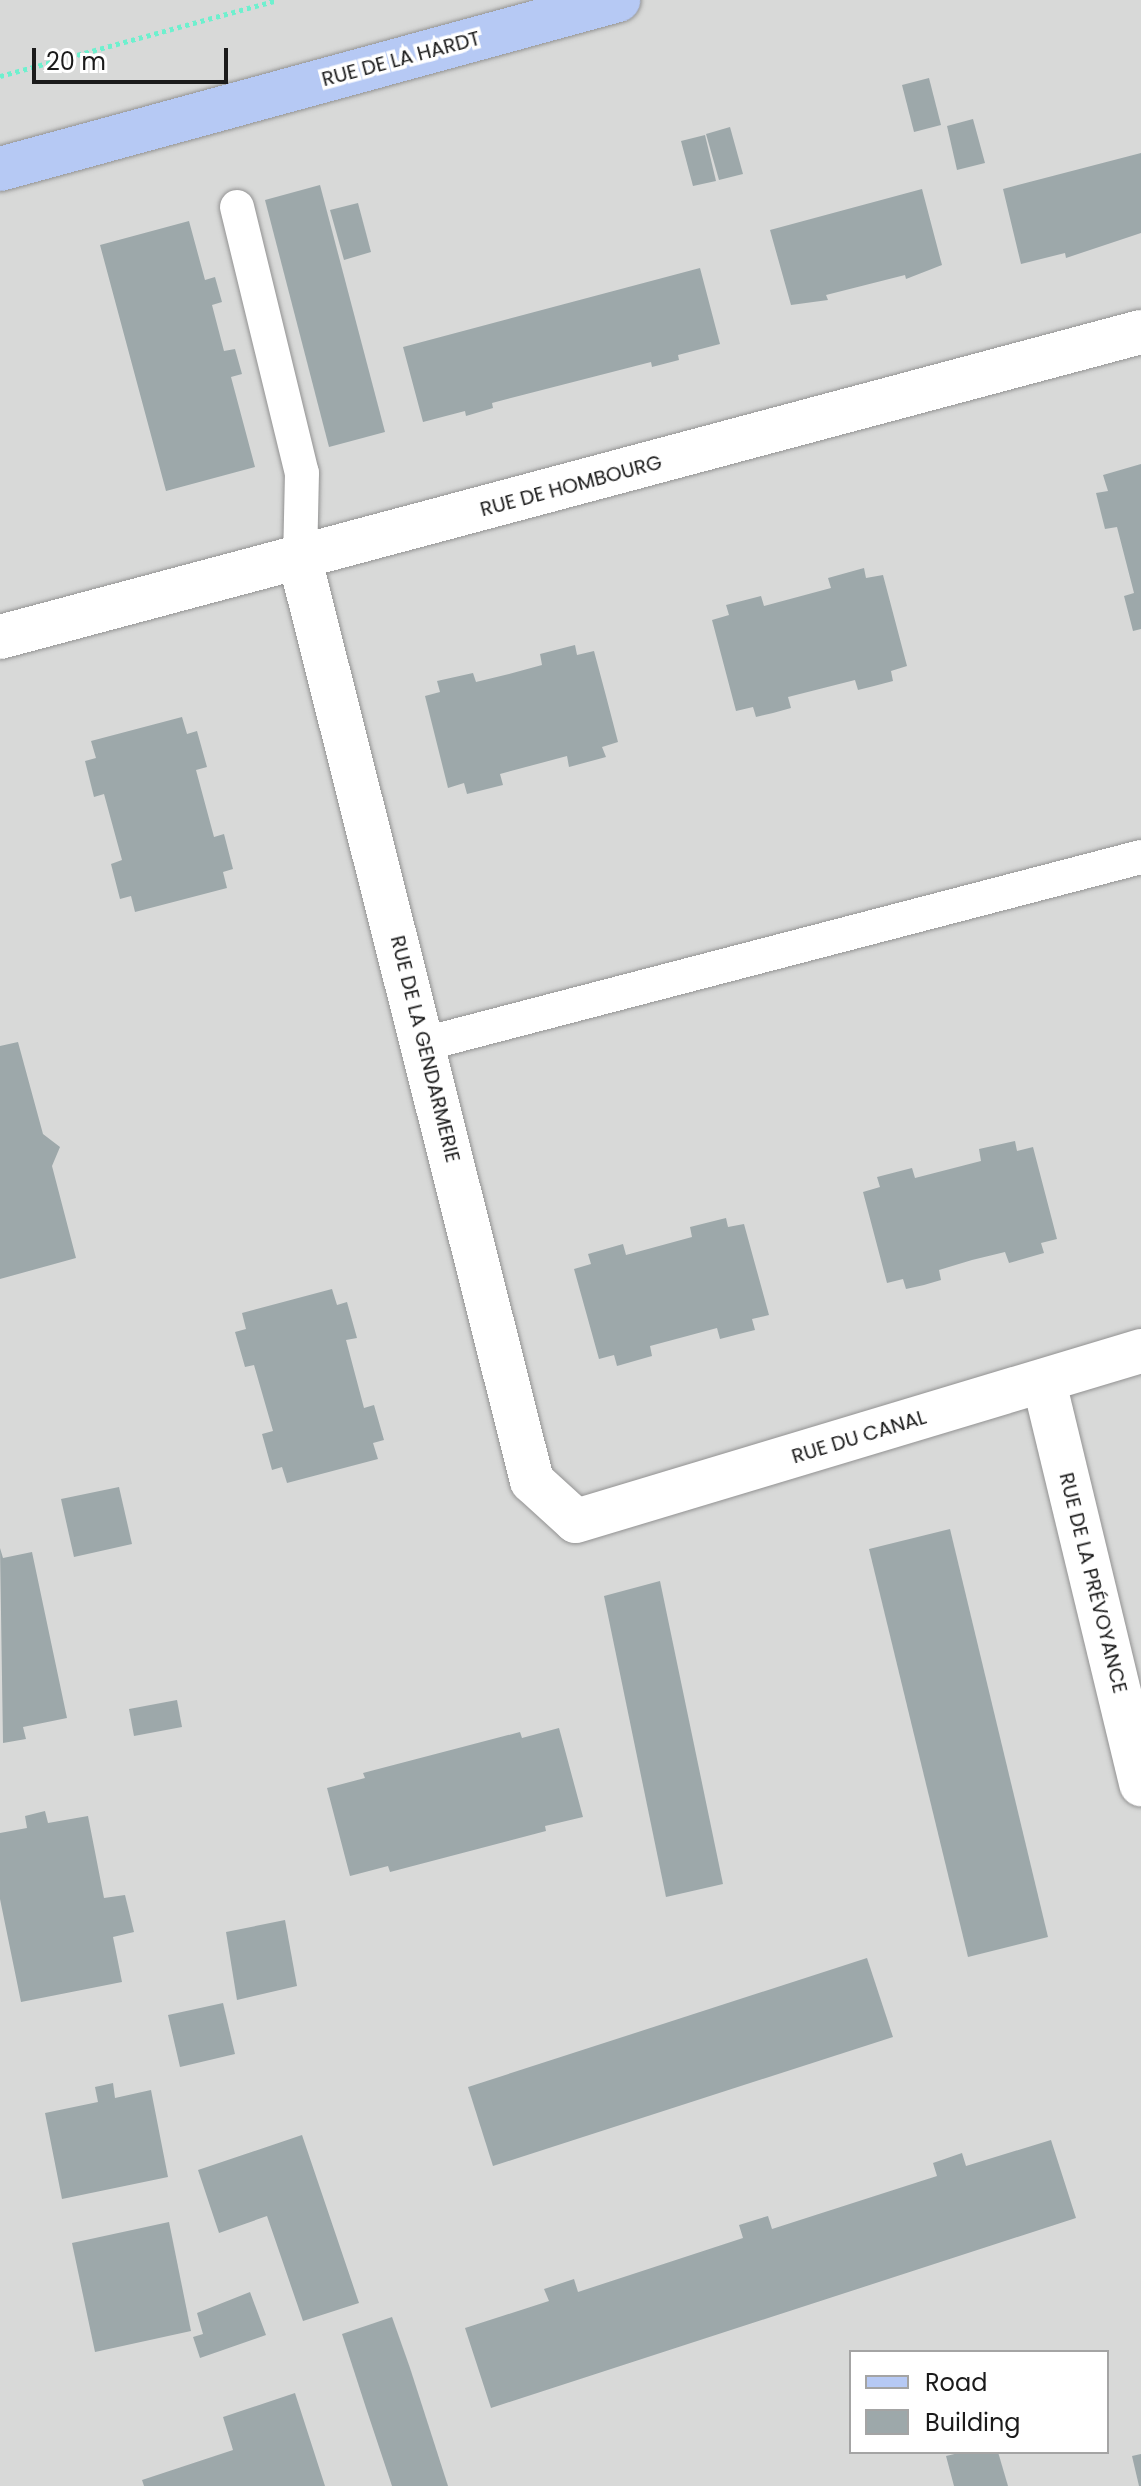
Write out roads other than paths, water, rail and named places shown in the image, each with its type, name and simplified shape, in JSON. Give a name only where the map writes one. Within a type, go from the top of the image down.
[{"type":"main road","name":"RUE DE LA HARDT","points":[[0,169],[618,0]]},
{"type":"street","name":"RUE DE HOMBOURG","points":[[0,637],[300,560],[1141,332]]},
{"type":"street","name":"RUE DE LA GENDARMERIE","points":[[300,560],[532,1481],[576,1521]]},
{"type":"street","name":"RUE DU CANAL","points":[[576,1521],[1141,1351]]},
{"type":"street","name":"RUE DE LA PRÉVOYANCE","points":[[1044,1382],[1141,1784]]},
{"type":"lane","points":[[237,207],[302,473],[300,560]]},
{"type":"lane","points":[[424,1044],[1141,857]]}]
